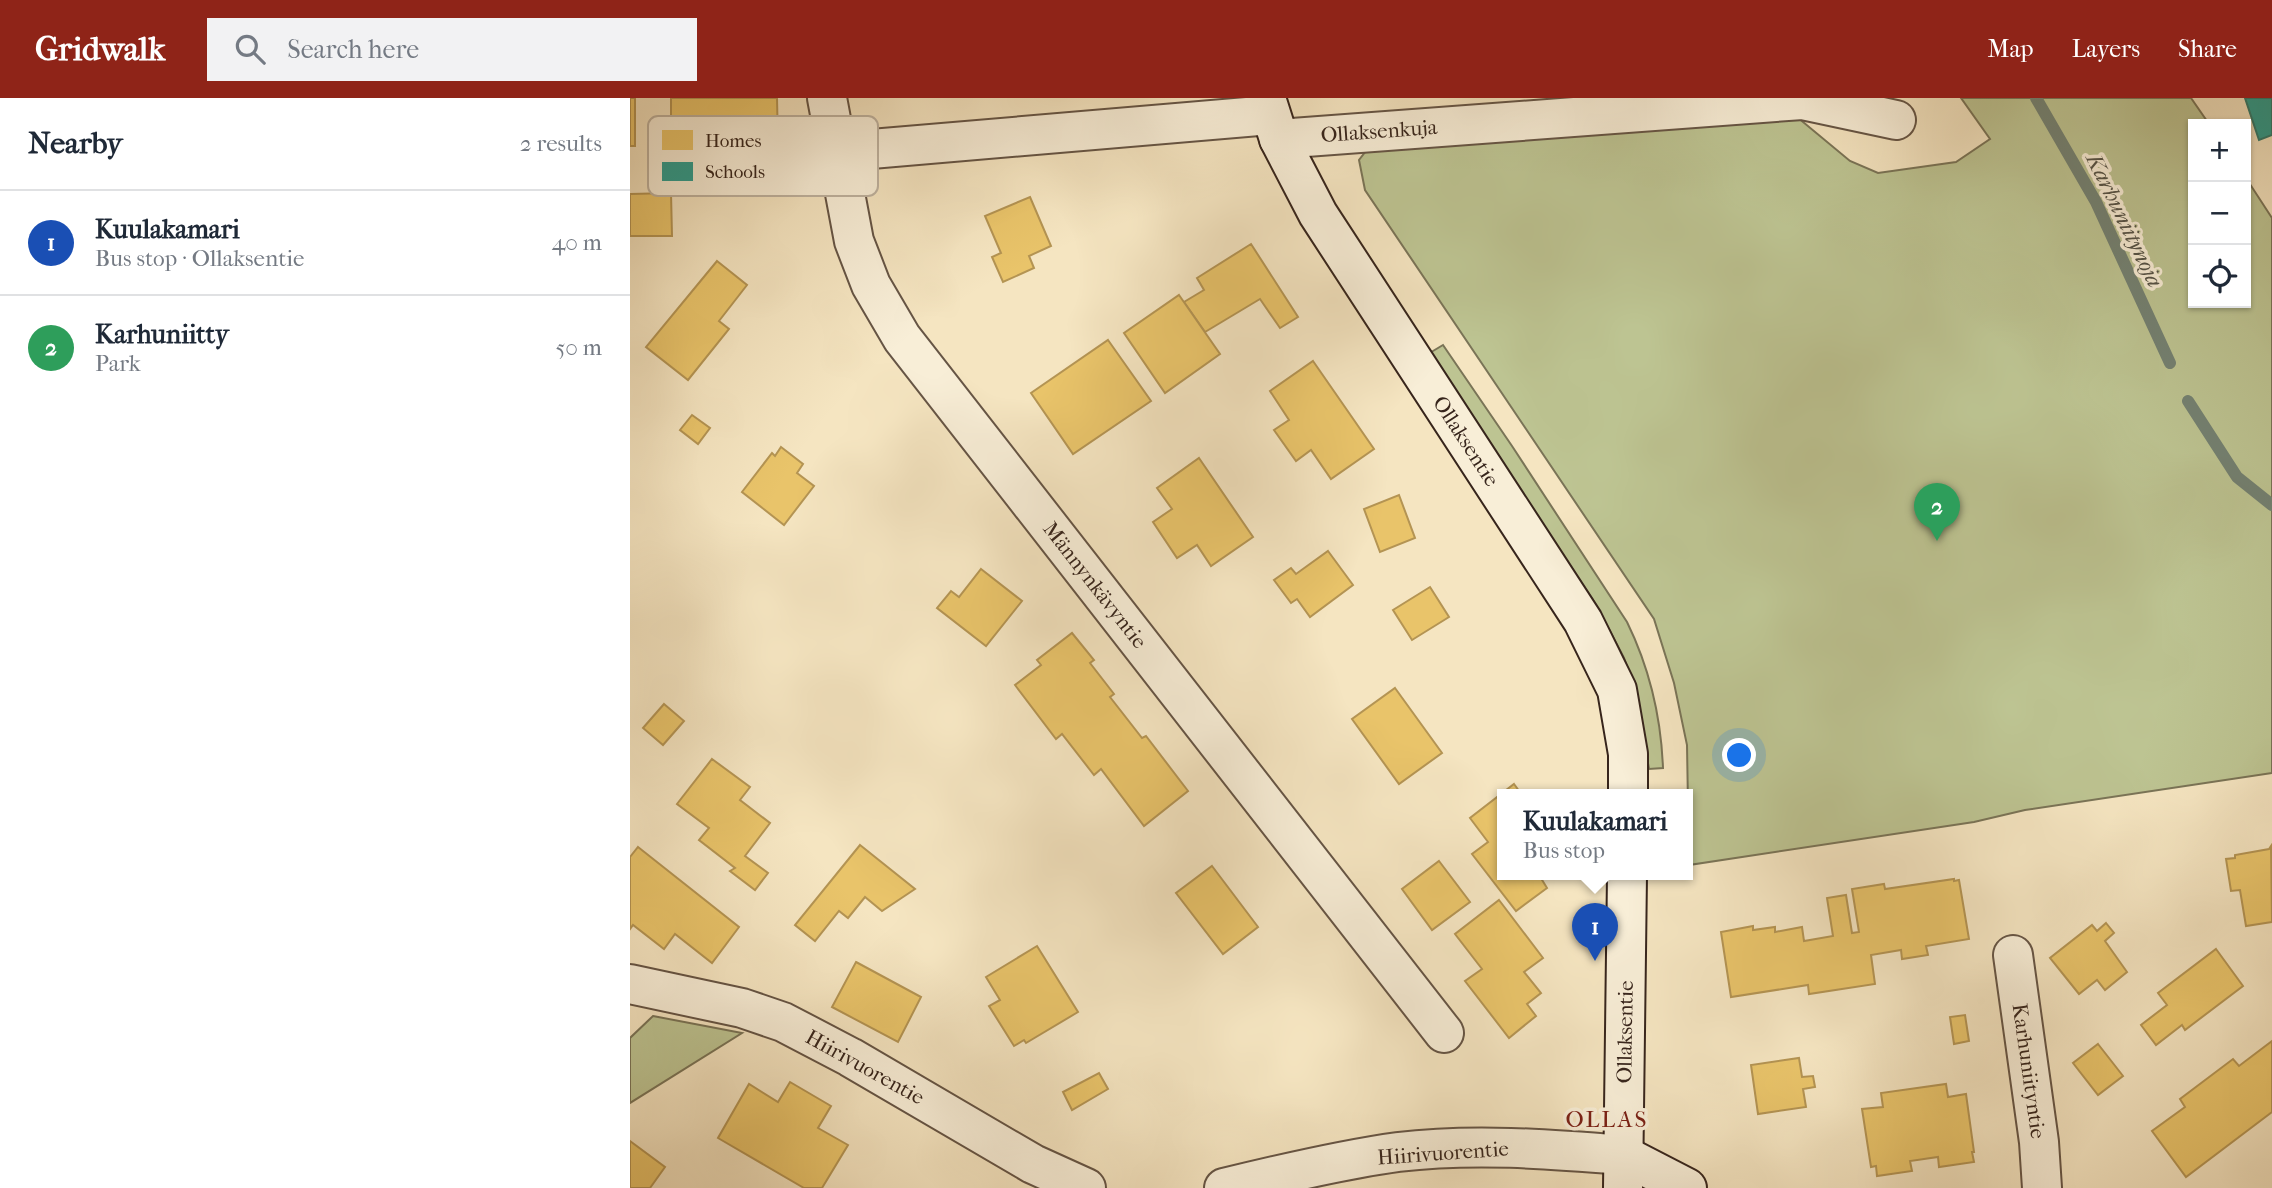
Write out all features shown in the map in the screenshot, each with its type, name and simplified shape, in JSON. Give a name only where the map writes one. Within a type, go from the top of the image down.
[{"type":"street","name":"Männynkävyntie","points":[[827,98],[830,116]]},
{"type":"street","name":"Ollaksenkuja","points":[[878,149],[1272,117],[1802,100],[1896,120]]},
{"type":"street","name":"Ollaksentie","points":[[1272,117],[1318,214],[1583,621],[1617,690],[1628,754],[1628,789]]},
{"type":"street","name":"Männynkävyntie","points":[[845,196],[854,241],[871,285],[902,338],[1444,1033]]},
{"type":"street","name":"Ollaksentie","points":[[1623,1172],[1627,880]]},
{"type":"street","name":"Karhuniityntie","points":[[2013,955],[2039,1142],[2042,1188]]},
{"type":"street","name":"Hiirivuorentie","points":[[630,984],[742,1008],[783,1022],[850,1057],[1033,1164],[1086,1188]]},
{"type":"street","name":"Hiirivuorentie","points":[[1224,1188],[1398,1153],[1469,1147],[1535,1147],[1623,1172]]},
{"type":"street","points":[[1623,1172],[1687,1188]]},
{"type":"green space","points":[[1961,98],[2191,98],[2206,119],[2188,119],[2188,308],[2251,308],[2251,186],[2272,218],[2272,773],[1693,864],[1693,789],[1688,789],[1687,745],[1674,683],[1654,619],[1365,190],[1359,160],[1366,151],[1791,112],[1850,161],[1878,173],[1956,162],[1990,139]]},
{"type":"green space","points":[[1443,345],[1627,622],[1653,693],[1663,768],[1649,769],[1635,688],[1624,658],[1593,600],[1428,354]]},
{"type":"green space","points":[[653,1016],[742,1033],[630,1103],[630,1038]]},
{"type":"building: Homes","points":[[630,98],[635,98],[635,146],[630,146]]},
{"type":"building: Homes","points":[[671,98],[777,98],[777,116],[671,116]]},
{"type":"building: Homes","points":[[630,194],[671,196],[672,236],[630,236]]},
{"type":"building: Homes","points":[[1030,197],[1051,246],[1029,256],[1034,268],[1003,282],[992,257],[1001,253],[985,216]]},
{"type":"building: Homes","points":[[1251,244],[1298,317],[1280,328],[1260,299],[1205,332],[1184,302],[1204,290],[1197,278]]},
{"type":"building: Homes","points":[[717,261],[747,285],[719,321],[729,329],[688,380],[646,347]]},
{"type":"building: Homes","points":[[1179,295],[1220,354],[1165,393],[1124,333]]},
{"type":"building: Homes","points":[[1108,340],[1151,401],[1073,454],[1031,393]]},
{"type":"building: Homes","points":[[1313,361],[1374,449],[1331,479],[1311,450],[1296,461],[1274,430],[1289,420],[1270,391]]},
{"type":"building: Homes","points":[[692,415],[710,428],[698,444],[680,430]]},
{"type":"building: Homes","points":[[781,447],[803,464],[797,473],[814,486],[784,525],[742,492],[772,453],[775,456]]},
{"type":"building: Homes","points":[[1199,458],[1253,537],[1211,566],[1197,545],[1177,558],[1153,522],[1172,509],[1157,488]]},
{"type":"building: Homes","points":[[1399,495],[1415,538],[1380,552],[1364,509]]},
{"type":"building: Homes","points":[[1328,551],[1353,585],[1310,617],[1297,599],[1291,603],[1274,580],[1291,568],[1296,574]]},
{"type":"building: Homes","points":[[981,569],[1022,601],[986,646],[937,608],[951,591],[959,597]]},
{"type":"building: Homes","points":[[1430,587],[1449,617],[1412,640],[1393,610]]},
{"type":"building: Homes","points":[[1072,633],[1094,660],[1090,663],[1114,694],[1110,697],[1142,738],[1146,736],[1188,791],[1144,826],[1101,769],[1094,775],[1062,734],[1056,739],[1015,685],[1041,665],[1037,660]]},
{"type":"building: Homes","points":[[1395,688],[1442,753],[1399,784],[1352,719]]},
{"type":"building: Homes","points":[[664,704],[684,721],[663,745],[643,728]]},
{"type":"building: Homes","points":[[712,759],[750,787],[740,800],[770,823],[745,856],[768,873],[755,890],[730,871],[735,868],[699,840],[709,828],[677,804]]},
{"type":"building: Homes","points":[[1497,797],[1497,880],[1542,880],[1547,888],[1516,911],[1472,854],[1488,842],[1470,818]]},
{"type":"building: Homes","points":[[860,845],[915,889],[882,911],[865,897],[848,918],[839,911],[815,941],[795,925]]},
{"type":"building: Homes","points":[[2271,846],[2272,922],[2246,926],[2240,890],[2231,891],[2226,859],[2269,849]]},
{"type":"building: Homes","points":[[638,847],[739,927],[712,963],[675,934],[664,949],[633,925],[630,929],[630,857]]},
{"type":"building: Homes","points":[[1439,861],[1470,902],[1432,930],[1402,889]]},
{"type":"building: Homes","points":[[1212,866],[1258,927],[1223,954],[1176,893]]},
{"type":"building: Homes","points":[[1959,880],[1969,939],[1926,946],[1928,955],[1902,959],[1901,950],[1871,955],[1875,984],[1809,994],[1808,985],[1731,997],[1721,932],[1753,926],[1753,930],[1775,927],[1775,932],[1802,927],[1804,941],[1833,936],[1827,898],[1846,895],[1852,933],[1859,932],[1852,889],[1884,884],[1885,889]]},
{"type":"building: Homes","points":[[1499,900],[1543,958],[1524,972],[1541,993],[1527,1004],[1536,1016],[1509,1038],[1465,981],[1482,969],[1455,934]]},
{"type":"building: Homes","points":[[2106,923],[2114,933],[2105,941],[2127,972],[2105,990],[2097,980],[2079,994],[2050,958],[2092,925],[2097,931]]},
{"type":"building: Homes","points":[[1037,946],[1078,1012],[1026,1043],[1024,1040],[1014,1046],[989,1006],[1000,1000],[986,977]]},
{"type":"building: Homes","points":[[2216,949],[2243,986],[2185,1030],[2182,1025],[2156,1045],[2141,1025],[2167,1005],[2158,993]]},
{"type":"building: Homes","points":[[856,962],[921,997],[898,1042],[832,1007]]},
{"type":"building: Homes","points":[[1965,1015],[1969,1041],[1954,1044],[1950,1017]]},
{"type":"building: Homes","points":[[2272,1041],[2272,1112],[2186,1177],[2152,1131],[2185,1107],[2180,1099],[2233,1059],[2239,1066]]},
{"type":"building: Homes","points":[[2098,1044],[2123,1076],[2098,1095],[2073,1063]]},
{"type":"building: Homes","points":[[1799,1058],[1802,1077],[1813,1076],[1815,1087],[1803,1089],[1806,1107],[1758,1114],[1751,1065]]},
{"type":"building: Homes","points":[[1099,1073],[1108,1089],[1072,1110],[1063,1092]]},
{"type":"building: Homes","points":[[790,1082],[831,1106],[818,1128],[848,1145],[822,1188],[804,1188],[718,1138],[749,1084],[778,1102]]},
{"type":"building: Homes","points":[[1946,1084],[1948,1097],[1966,1094],[1974,1162],[1939,1167],[1938,1157],[1910,1161],[1912,1171],[1877,1176],[1876,1166],[1871,1167],[1862,1109],[1883,1107],[1881,1093]]},
{"type":"building: Homes","points":[[630,1141],[665,1167],[650,1188],[630,1188]]},
{"type":"building: Schools","points":[[2245,98],[2272,98],[2272,135],[2259,140]]},
{"type":"waterway","name":"Karhuniitynoja","points":[[2036,98],[2096,202],[2170,363]]},
{"type":"waterway","name":"Karhuniitynoja","points":[[2188,401],[2237,477],[2272,505]]},
{"type":"place","name":"Karhuniitty","points":[[1937,541]]},
{"type":"place","name":"Kuulakamari","points":[[1595,961]]},
{"type":"district","name":"OLLAS","points":[[1607,1119]]}]
